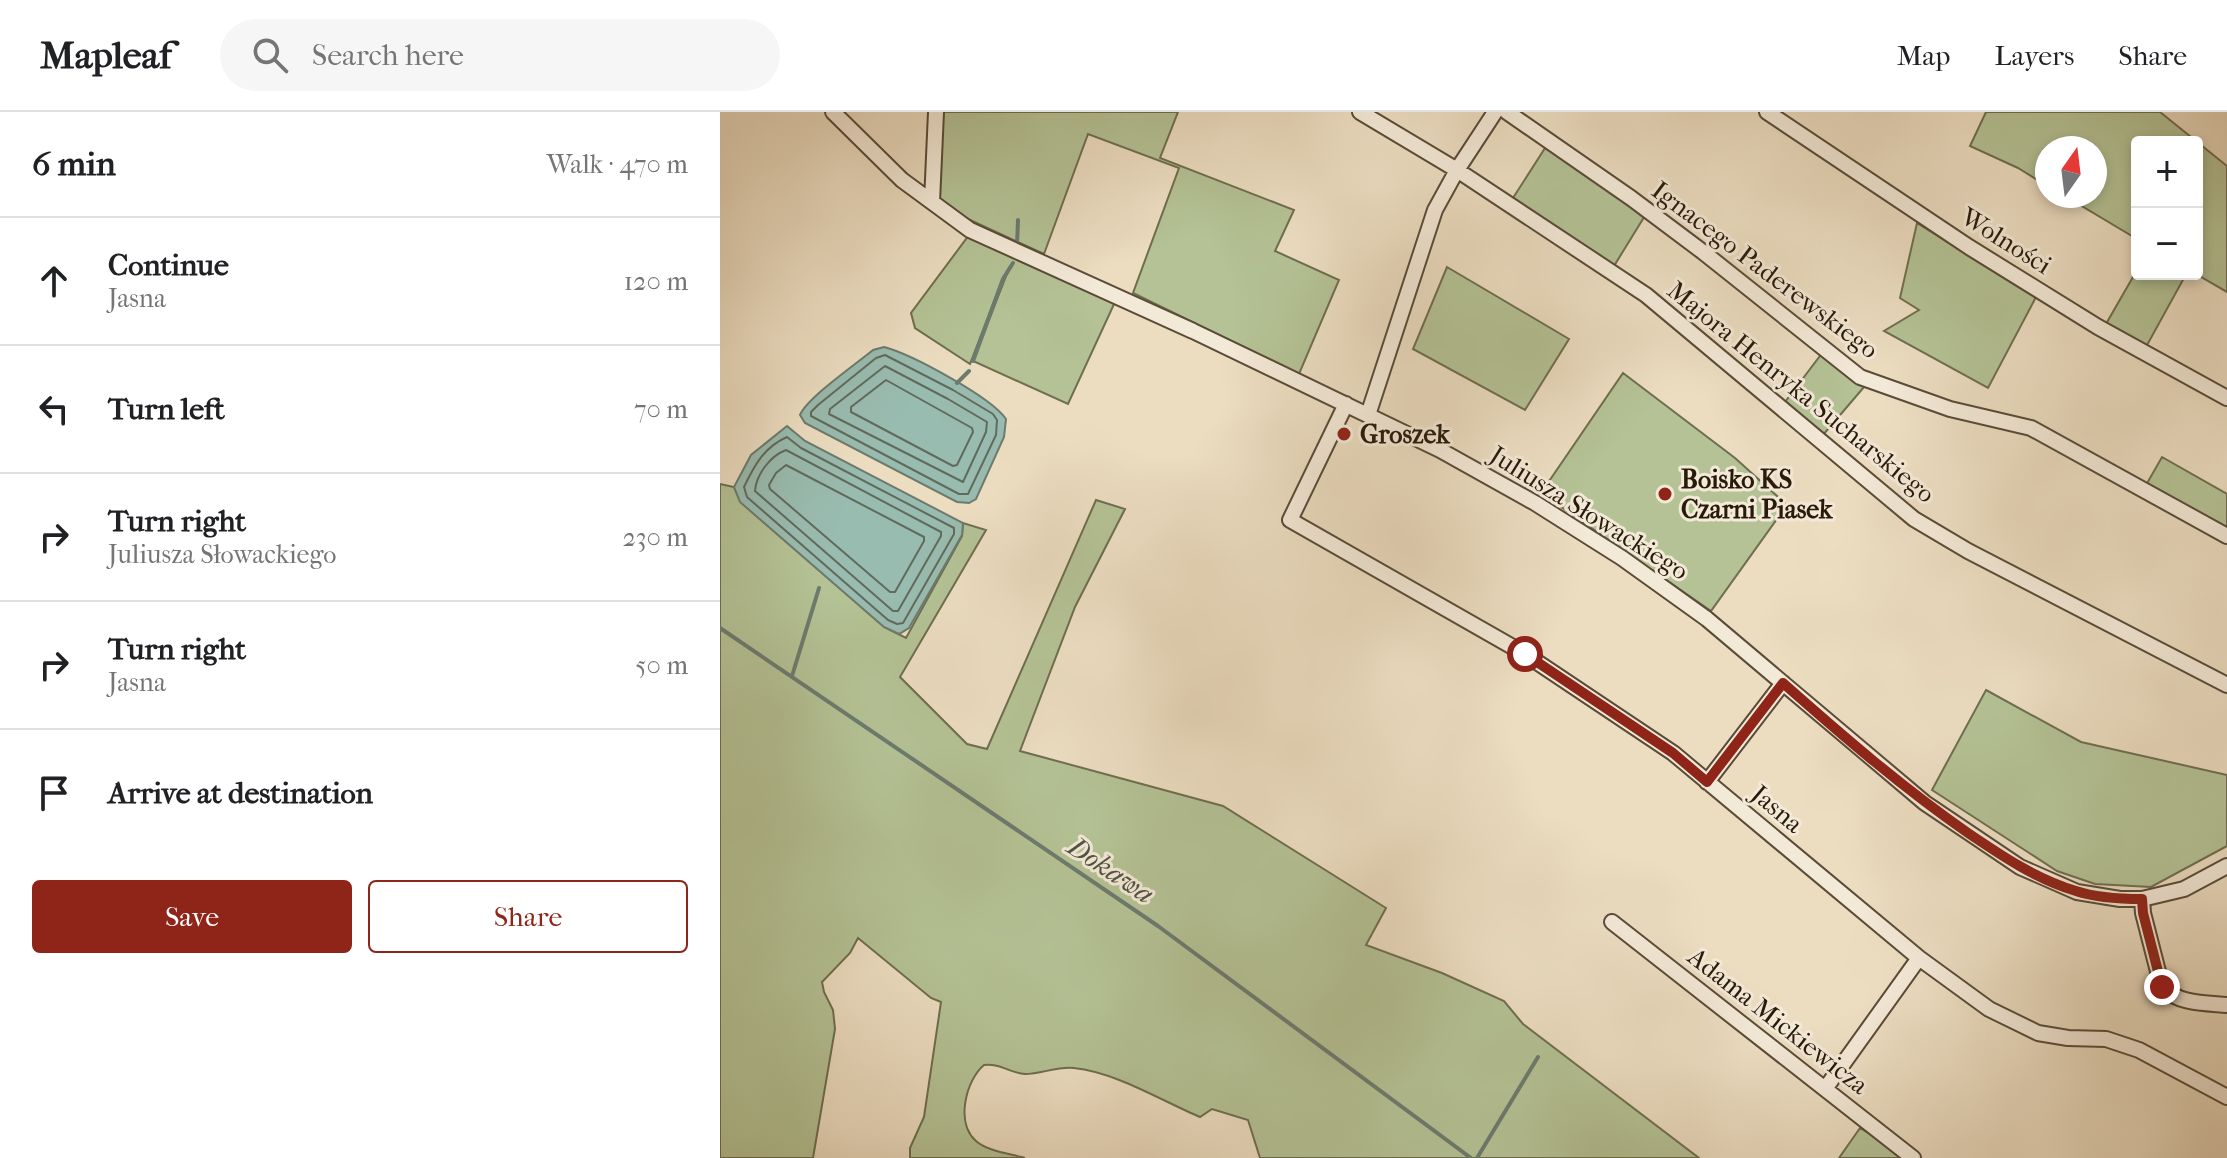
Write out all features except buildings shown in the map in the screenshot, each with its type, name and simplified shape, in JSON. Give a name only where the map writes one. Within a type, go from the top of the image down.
[{"type":"street","name":"Juliusza Słowackiego","points":[[833,112],[902,180],[970,230],[1452,456],[1535,503],[1622,558],[1707,619],[1925,803],[2020,867],[2077,892],[2142,899],[2184,889],[2227,866]]},
{"type":"street","points":[[932,202],[936,112]]},
{"type":"street","name":"Majora Henryka Sucharskiego","points":[[1360,112],[1457,170],[1646,295],[1914,519],[1968,551],[2227,685]]},
{"type":"street","points":[[1368,415],[1435,210],[1495,112]]},
{"type":"street","name":"Ignacego Paderewskiego","points":[[1507,112],[1631,198],[1860,377],[1950,409],[2031,428],[2227,536]]},
{"type":"street","name":"Wolności","points":[[1767,112],[1982,255],[2098,327],[2227,398]]},
{"type":"street","name":"Jasna","points":[[1346,404],[1290,520],[1525,654],[1673,753],[1919,958],[2008,1020],[2038,1033],[2106,1039],[2139,1050],[2227,1097]]},
{"type":"street","points":[[1707,782],[1783,683]]},
{"type":"street","points":[[2142,899],[2162,987],[2171,996],[2185,1000],[2227,1005]]},
{"type":"street","name":"Adama Mickiewicza","points":[[1612,922],[1913,1158]]},
{"type":"street","points":[[1825,1089],[1919,958]]},
{"type":"green space","points":[[941,112],[1178,112],[1160,158],[1294,210],[1275,251],[1339,280],[1299,374],[1133,293],[1179,168],[1088,134],[1044,254],[968,219],[938,200]]},
{"type":"green space","points":[[1986,112],[2160,112],[2190,136],[2131,136],[2131,235],[2085,208],[2107,208],[2107,136],[2035,136],[2035,179],[1970,146]]},
{"type":"green space","points":[[1547,145],[1646,214],[1614,266],[1513,198]]},
{"type":"green space","points":[[2203,147],[2227,166],[2227,292],[2203,278]]},
{"type":"green space","points":[[1917,223],[2036,297],[1988,388],[1884,331],[1919,310],[1900,298]]},
{"type":"green space","points":[[969,235],[1013,258],[1115,302],[1068,404],[973,361],[1010,266],[970,364],[915,328],[911,313]]},
{"type":"green space","points":[[1447,267],[1569,339],[1525,410],[1413,349]]},
{"type":"green space","points":[[2131,280],[2183,280],[2146,347],[2106,324]]},
{"type":"green space","points":[[1823,352],[1864,387],[1823,435],[1785,402]]},
{"type":"green space","name":"Boisko KS Czarni Piasek","points":[[1623,373],[1735,458],[1787,505],[1711,611],[1541,493]]},
{"type":"green space","points":[[2162,457],[2227,494],[2227,530],[2146,485]]},
{"type":"green space","points":[[720,484],[734,487],[741,502],[884,627],[906,638],[962,536],[963,523],[986,530],[900,677],[967,744],[987,749],[1096,500],[1125,509],[1075,607],[1020,751],[1223,806],[1386,908],[1366,945],[1442,973],[1504,1001],[1523,1024],[1699,1158],[1260,1158],[1248,1120],[1212,1109],[1200,1117],[1122,1081],[1090,1071],[1068,1068],[1025,1074],[984,1065],[968,1091],[966,1124],[981,1144],[1025,1158],[910,1158],[910,1148],[924,1117],[941,1002],[931,998],[858,938],[850,953],[822,982],[833,1010],[835,1029],[813,1158],[720,1158]]},
{"type":"green space","points":[[1986,690],[2081,742],[2227,775],[2227,846],[2151,887],[2095,884],[2057,871],[1932,790]]},
{"type":"green space","points":[[1860,1128],[1905,1155],[1903,1158],[1839,1158]]},
{"type":"water","points":[[884,347],[950,377],[984,399],[1006,419],[1004,437],[976,499],[969,503],[957,502],[805,423],[800,415],[833,381],[873,350]]},
{"type":"water","points":[[787,426],[805,441],[963,523],[962,535],[909,628],[899,634],[884,627],[740,502],[734,487],[751,455]]},
{"type":"waterway","points":[[1017,245],[1018,220]]},
{"type":"waterway","points":[[973,361],[1003,279],[1013,263]]},
{"type":"waterway","points":[[957,383],[969,371]]},
{"type":"waterway","points":[[792,676],[819,588]]},
{"type":"waterway","name":"Dokawa","points":[[720,628],[1158,926],[1471,1158]]},
{"type":"waterway","points":[[1477,1158],[1538,1057]]},
{"type":"place","name":"Groszek","points":[[1344,434]]},
{"type":"place","name":"Boisko KS Czarni Piasek","points":[[1665,494]]},
{"type":"route","points":[[1525,654],[1673,753],[1707,782],[1783,683],[1925,803],[2020,867],[2077,892],[2142,899],[2162,987]]}]
